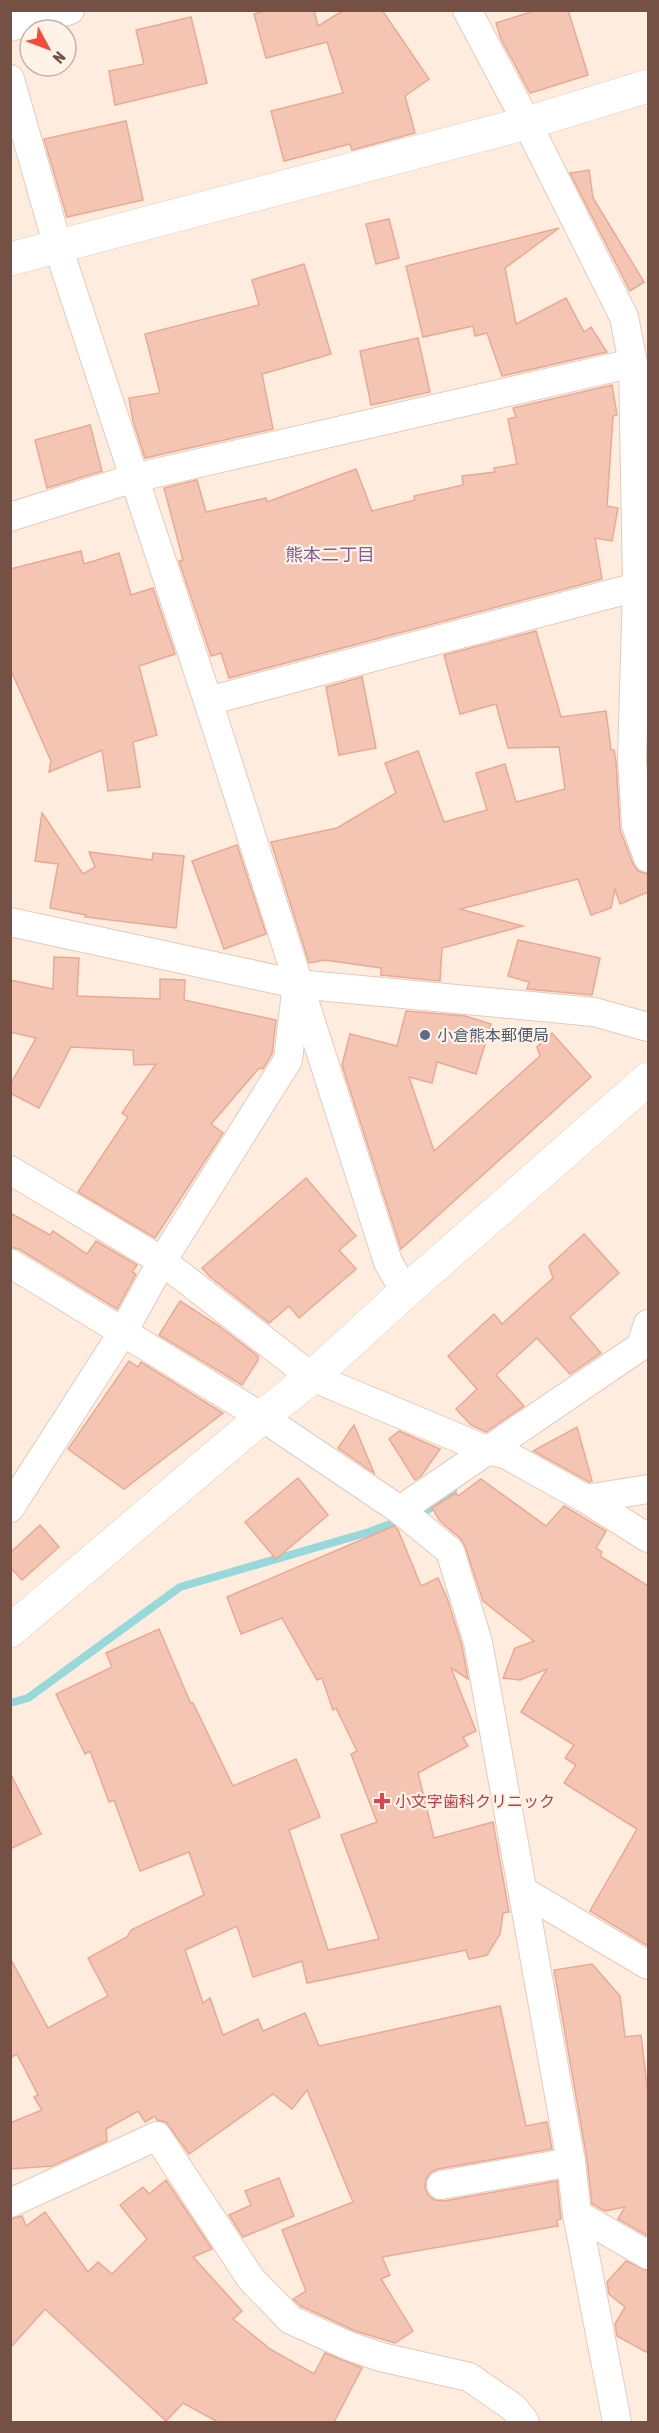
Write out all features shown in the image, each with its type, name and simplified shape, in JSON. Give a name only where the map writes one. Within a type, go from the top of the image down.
[{"type":"street","points":[[10,27],[70,10]]},
{"type":"street","points":[[467,10],[527,123],[624,317],[633,363],[643,585],[632,759],[636,825],[648,858]]},
{"type":"street","points":[[10,79],[58,247],[208,701],[297,984],[388,1262],[405,1292]]},
{"type":"street","points":[[10,259],[527,123],[648,86]]},
{"type":"street","points":[[10,517],[134,478],[633,363]]},
{"type":"street","points":[[208,701],[643,585]]},
{"type":"street","points":[[10,922],[297,984],[594,1012],[648,1027]]},
{"type":"street","points":[[10,1508],[123,1332],[162,1261],[288,1060],[297,984]]},
{"type":"street","points":[[10,1630],[312,1377],[405,1292],[648,1079]]},
{"type":"street","points":[[10,1170],[162,1261],[312,1377],[496,1452],[586,1499],[648,1538]]},
{"type":"street","points":[[10,1263],[262,1417],[401,1510],[450,1551],[478,1642],[571,2162],[577,2214],[620,2420]]},
{"type":"street","points":[[401,1510],[496,1452],[605,1370],[645,1335]]},
{"type":"street","points":[[586,1499],[648,1488]]},
{"type":"street","points":[[523,1891],[648,1965]]},
{"type":"street","points":[[10,2203],[157,2136],[251,2279],[291,2320],[349,2346],[381,2357],[469,2378],[517,2418]]},
{"type":"street","points":[[441,2185],[571,2162]]},
{"type":"street","points":[[577,2214],[648,2255]]},
{"type":"building","points":[[268,10],[314,10],[318,26],[344,10],[382,10],[429,79],[405,96],[415,133],[352,150],[350,144],[284,161],[271,111],[343,93],[327,42],[266,58],[254,14]]},
{"type":"building","points":[[537,10],[568,10],[588,75],[530,93],[501,39],[496,23]]},
{"type":"building","points":[[191,17],[207,83],[115,105],[109,71],[144,64],[136,30]]},
{"type":"building","points":[[126,121],[143,200],[67,217],[44,139]]},
{"type":"building","points":[[589,170],[593,198],[644,282],[630,291],[570,173]]},
{"type":"building","points":[[389,219],[399,258],[376,264],[366,224]]},
{"type":"building","points":[[559,228],[505,268],[516,324],[566,298],[584,332],[591,327],[607,352],[502,376],[487,333],[475,336],[473,326],[423,337],[406,266]]},
{"type":"building","points":[[304,264],[331,354],[262,374],[273,429],[145,458],[133,421],[129,398],[160,393],[145,334],[259,305],[252,280]]},
{"type":"building","points":[[418,338],[430,392],[371,405],[360,351]]},
{"type":"building","points":[[612,385],[617,415],[613,416],[607,506],[618,508],[612,541],[595,538],[602,579],[229,678],[221,653],[211,656],[179,561],[183,560],[164,488],[197,480],[206,512],[266,498],[267,502],[356,469],[372,511],[415,500],[414,496],[463,485],[462,476],[495,472],[494,468],[517,464],[508,419],[516,417],[513,408]]},
{"type":"building","points":[[90,425],[102,471],[47,488],[35,440]]},
{"type":"building","points":[[81,551],[84,564],[119,553],[131,595],[153,588],[175,654],[139,666],[157,735],[133,742],[140,787],[108,791],[102,750],[49,772],[51,761],[10,668],[10,569]]},
{"type":"building","points":[[536,631],[561,717],[606,711],[611,750],[614,750],[616,761],[620,830],[633,864],[638,871],[648,874],[648,892],[620,904],[615,889],[611,908],[591,915],[578,879],[460,909],[523,926],[442,948],[440,981],[381,975],[381,968],[325,960],[309,963],[271,842],[337,828],[396,793],[385,763],[418,751],[444,822],[487,810],[476,773],[505,764],[516,802],[565,789],[559,747],[508,748],[496,704],[460,714],[444,655]]},
{"type":"building","points":[[362,677],[376,748],[339,755],[326,687]]},
{"type":"building","points":[[42,813],[83,874],[95,867],[89,852],[152,860],[153,853],[184,856],[176,928],[85,917],[86,915],[50,908],[58,864],[35,861]]},
{"type":"building","points":[[237,845],[266,934],[224,949],[192,861]]},
{"type":"building","points":[[518,940],[600,958],[592,995],[527,989],[529,982],[508,976]]},
{"type":"building","points":[[54,957],[79,958],[77,996],[160,999],[160,979],[185,980],[184,1000],[276,1020],[272,1054],[263,1069],[259,1068],[211,1124],[223,1133],[155,1238],[78,1192],[128,1117],[122,1113],[156,1064],[134,1065],[133,1050],[71,1047],[39,1108],[10,1093],[10,1085],[36,1038],[10,1032],[10,980],[53,989]]},
{"type":"building","points":[[406,1011],[465,1016],[491,1024],[476,1074],[437,1062],[432,1083],[409,1077],[434,1151],[540,1056],[537,1047],[552,1033],[591,1077],[401,1249],[342,1065],[350,1034],[397,1046]]},
{"type":"building","points":[[306,1178],[356,1236],[339,1250],[356,1269],[299,1318],[289,1306],[269,1323],[202,1268]]},
{"type":"building","points":[[10,1213],[50,1235],[53,1231],[87,1254],[96,1241],[137,1265],[132,1272],[136,1274],[117,1309],[19,1249],[10,1247]]},
{"type":"building","points":[[584,1234],[619,1273],[570,1317],[601,1353],[570,1374],[537,1338],[496,1375],[524,1406],[486,1432],[471,1425],[456,1409],[477,1389],[448,1356],[494,1314],[502,1324],[553,1278],[549,1266]]},
{"type":"building","points":[[180,1301],[219,1326],[258,1356],[258,1360],[242,1385],[159,1335]]},
{"type":"building","points":[[129,1361],[138,1367],[141,1362],[223,1413],[124,1489],[68,1449]]},
{"type":"building","points":[[354,1425],[374,1473],[338,1448]]},
{"type":"building","points":[[577,1427],[592,1481],[589,1482],[533,1451]]},
{"type":"building","points":[[399,1431],[440,1449],[421,1476],[415,1480],[389,1439]]},
{"type":"building","points":[[298,1478],[328,1515],[276,1559],[245,1522]]},
{"type":"building","points":[[481,1479],[546,1526],[564,1506],[606,1531],[596,1548],[602,1552],[600,1556],[648,1586],[648,1946],[590,1911],[637,1829],[564,1783],[576,1765],[565,1758],[574,1745],[521,1712],[547,1669],[520,1680],[503,1678],[515,1648],[534,1641],[483,1601],[465,1546],[460,1538],[440,1521],[432,1508],[456,1493],[458,1496]]},
{"type":"building","points":[[40,1525],[59,1547],[22,1580],[10,1567],[10,1553]]},
{"type":"building","points":[[394,1526],[398,1530],[421,1586],[438,1578],[447,1598],[462,1646],[468,1679],[451,1668],[476,1731],[463,1737],[468,1746],[418,1773],[434,1838],[493,1822],[509,1912],[503,1913],[500,1934],[487,1955],[469,1959],[466,1950],[307,1983],[302,1961],[253,1977],[237,1926],[185,1950],[203,2003],[210,1998],[223,2035],[258,2019],[263,2031],[305,2013],[319,2046],[500,2006],[526,2126],[547,2122],[552,2149],[438,2169],[431,2172],[426,2179],[425,2188],[429,2196],[435,2200],[444,2201],[557,2181],[561,2219],[557,2220],[558,2226],[382,2257],[390,2275],[381,2279],[413,2331],[395,2343],[355,2331],[301,2306],[293,2299],[306,2291],[282,2230],[353,2202],[307,2090],[292,2109],[273,2094],[189,2154],[166,2122],[157,2120],[155,2116],[145,2122],[138,2111],[106,2129],[107,2141],[52,2166],[10,2169],[10,2123],[42,2110],[34,2097],[38,2095],[17,2054],[10,2058],[10,1958],[48,2028],[108,1996],[88,1958],[127,1937],[131,1930],[204,1895],[189,1852],[140,1871],[114,1800],[109,1802],[90,1751],[85,1754],[56,1694],[112,1667],[106,1653],[159,1629],[191,1704],[193,1703],[233,1786],[296,1759],[320,1817],[289,1830],[328,1950],[379,1939],[341,1835],[377,1822],[351,1754],[357,1751],[336,1708],[333,1710],[322,1678],[317,1680],[282,1618],[241,1634],[227,1597]]},
{"type":"building","points":[[10,1773],[41,1834],[10,1849]]},
{"type":"building","points":[[592,1964],[620,1996],[625,2037],[641,2035],[648,2094],[648,2236],[618,2219],[625,2207],[605,2211],[592,2204],[587,2159],[554,1970]]},
{"type":"building","points":[[279,2178],[294,2216],[243,2237],[229,2215],[251,2205],[245,2191]]},
{"type":"building","points":[[166,2180],[212,2249],[193,2257],[242,2311],[233,2319],[270,2349],[314,2374],[325,2353],[362,2368],[334,2422],[218,2422],[183,2403],[166,2421],[45,2309],[10,2348],[10,2219],[22,2216],[26,2226],[45,2212],[88,2272],[98,2262],[112,2274],[147,2239],[120,2205],[143,2187],[149,2194]]},
{"type":"building","points":[[626,2261],[648,2271],[648,2353],[617,2336],[615,2324],[625,2307],[609,2294],[607,2282]]},
{"type":"waterway","points":[[414,1515],[429,1509],[453,1490]]},
{"type":"waterway","points":[[10,1703],[28,1698],[180,1587],[369,1532],[401,1520]]},
{"type":"place","name":"小倉熊本郵便局","points":[[425,1035]]},
{"type":"place","name":"小文字歯科クリニック","points":[[382,1801]]},
{"type":"district","name":"熊本二丁目","points":[[330,554]]}]
